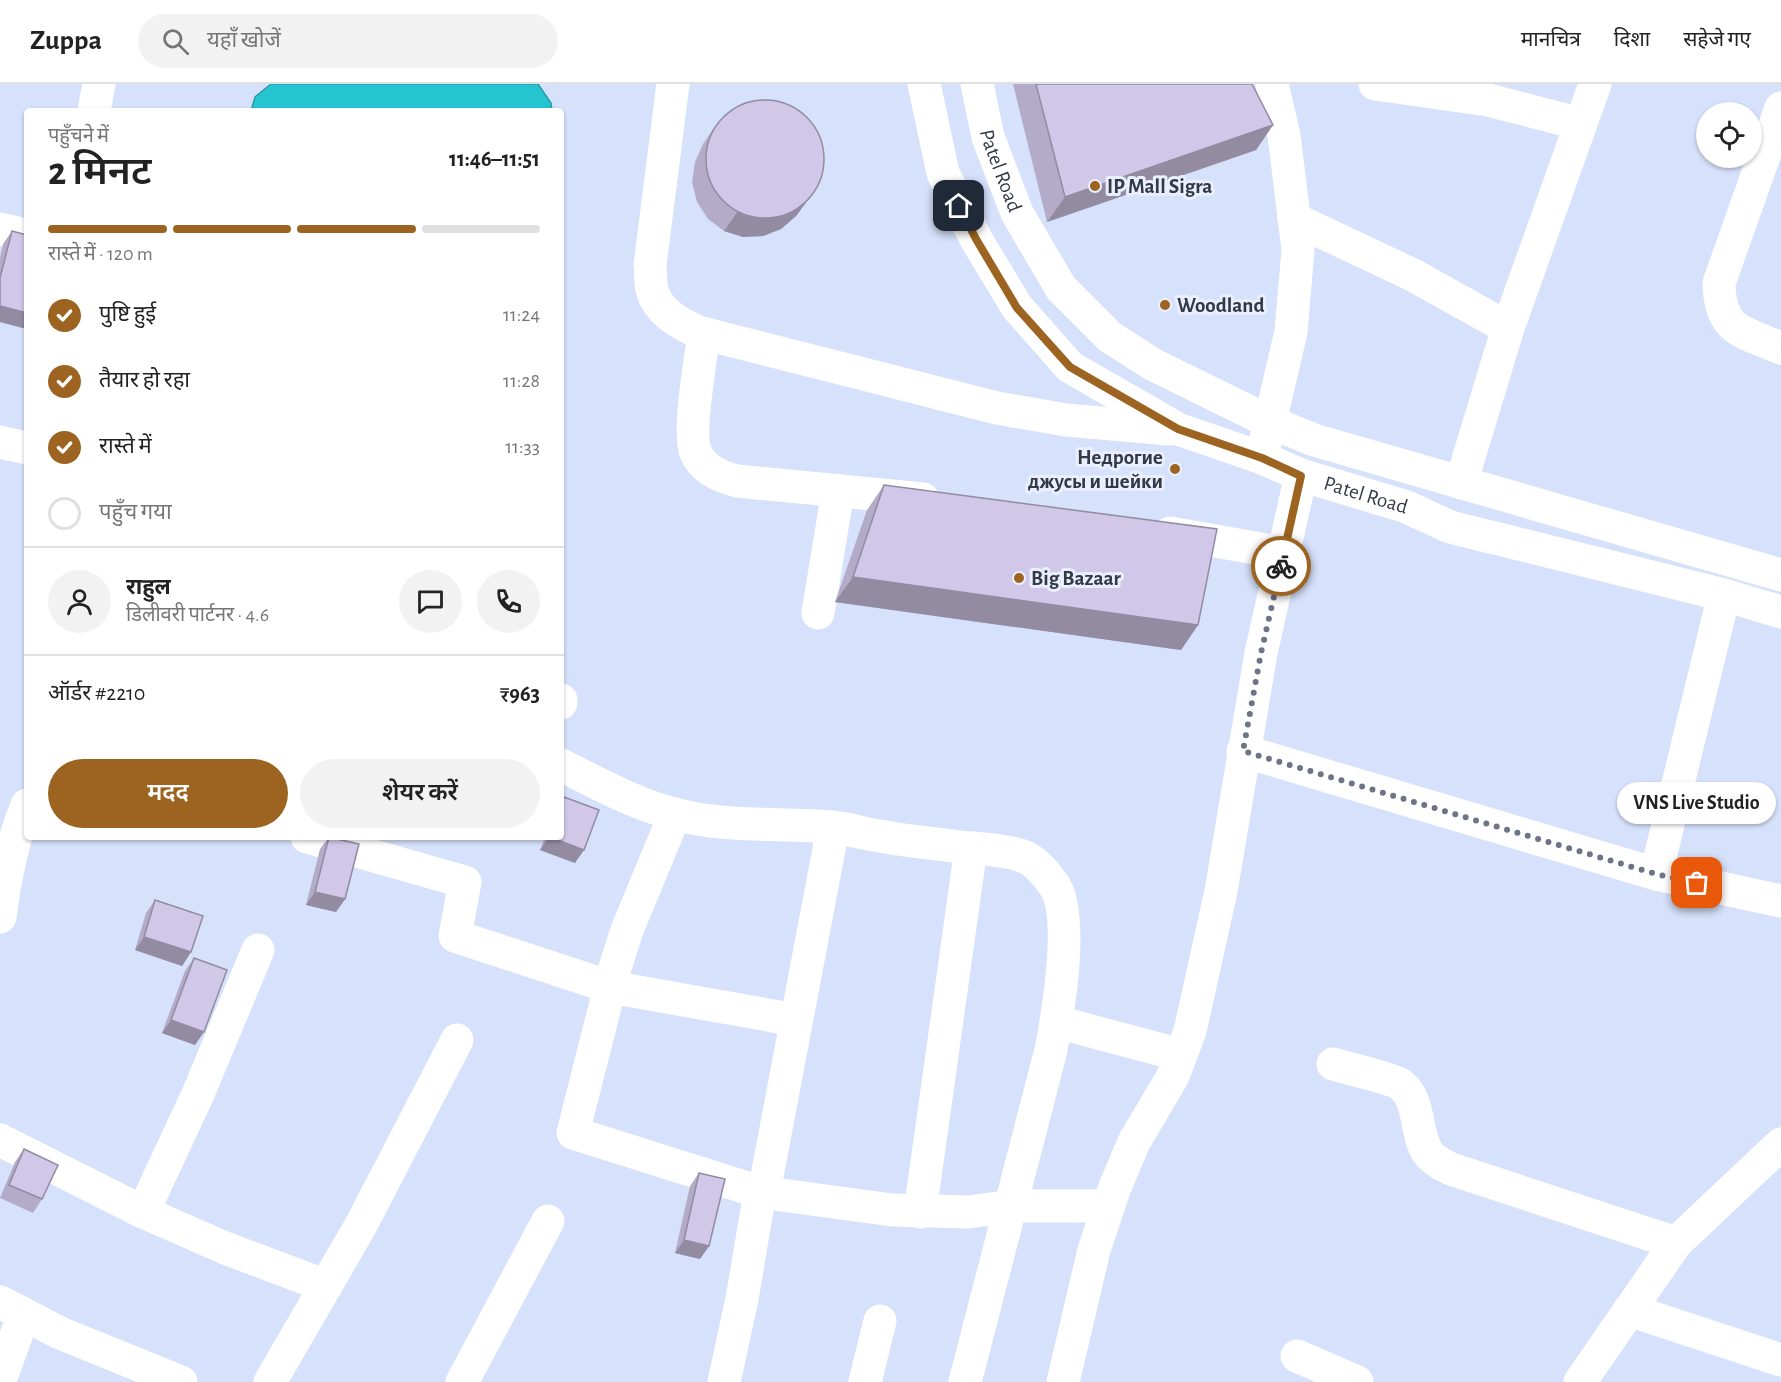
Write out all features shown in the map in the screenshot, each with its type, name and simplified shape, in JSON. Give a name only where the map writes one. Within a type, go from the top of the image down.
[{"type":"street","points":[[95,108],[99,84]]},
{"type":"street","points":[[673,84],[650,265],[652,290],[661,308],[677,322],[704,334],[997,408],[1066,420],[1178,429]]},
{"type":"street","name":"Patel Road","points":[[924,84],[943,173],[976,239],[1017,308],[1070,367],[1178,429],[1262,458],[1301,476],[1407,507],[1450,527],[1724,595],[1781,612]]},
{"type":"street","name":"Patel Road","points":[[977,84],[988,137],[1017,213],[1061,288],[1110,338],[1154,365],[1270,422],[1314,440],[1781,575]]},
{"type":"street","points":[[1262,458],[1291,332],[1298,250],[1284,135],[1272,84]]},
{"type":"street","points":[[1375,84],[1488,100],[1581,124]]},
{"type":"street","points":[[1461,483],[1508,328],[1595,84]]},
{"type":"street","points":[[1781,108],[1719,283],[1720,303],[1727,321],[1781,348]]},
{"type":"street","points":[[1294,219],[1413,275],[1508,328]]},
{"type":"street","points":[[0,229],[24,234]]},
{"type":"street","points":[[704,334],[692,432],[696,453],[708,468],[722,477],[737,481],[957,503]]},
{"type":"street","points":[[0,442],[24,447]]},
{"type":"street","points":[[1064,1382],[1094,1250],[1108,1206],[1134,1142],[1173,1076],[1190,1031],[1221,891],[1261,653],[1301,476]]},
{"type":"street","points":[[818,613],[838,490]]},
{"type":"street","points":[[1143,528],[1284,553]]},
{"type":"street","points":[[1656,874],[1724,595]]},
{"type":"street","points":[[1243,751],[1656,874],[1781,902]]},
{"type":"street","points":[[564,767],[620,795],[686,818],[730,823],[833,828],[1027,858],[1043,870],[1056,887],[1062,904],[1064,928],[1057,1022],[965,1382]]},
{"type":"street","points":[[0,917],[14,839],[24,813]]},
{"type":"street","points":[[675,814],[627,930],[573,1133],[762,1192],[892,1210],[969,1212],[1011,1206],[1108,1206]]},
{"type":"street","points":[[724,1382],[833,828]]},
{"type":"street","points":[[318,840],[465,882],[455,936],[610,987],[796,1020]]},
{"type":"street","points":[[920,1212],[971,848]]},
{"type":"street","points":[[143,1212],[198,1094],[258,950]]},
{"type":"street","points":[[1057,1022],[1181,1055]]},
{"type":"street","points":[[270,1382],[361,1225],[457,1040]]},
{"type":"street","points":[[1333,1064],[1399,1083],[1414,1103],[1427,1152],[1437,1162],[1451,1169],[1676,1243]]},
{"type":"street","points":[[0,1140],[143,1212],[225,1248],[326,1286]]},
{"type":"street","points":[[1580,1382],[1676,1243],[1781,1144]]},
{"type":"street","points":[[462,1382],[548,1221]]},
{"type":"street","points":[[0,1380],[12,1308],[60,1333],[181,1382]]},
{"type":"street","points":[[1629,1310],[1774,1366]]},
{"type":"street","points":[[865,1382],[880,1321]]},
{"type":"street","points":[[1297,1356],[1357,1382]]},
{"type":"water","points":[[271,84],[538,84],[551,103],[552,108],[252,108],[255,97]]},
{"type":"building","name":"IP Mall Sigra","points":[[1036,84],[1252,84],[1273,125],[1065,197]]},
{"type":"building","points":[[765,100],[798,110],[814,126],[824,159],[814,192],[798,208],[765,218],[732,208],[716,192],[706,159],[716,126],[732,110]]},
{"type":"building","points":[[12,231],[24,234],[24,312],[0,306],[0,278]]},
{"type":"building","name":"Big Bazaar","points":[[884,485],[1217,529],[1198,625],[853,577]]},
{"type":"building","points":[[564,797],[599,810],[584,850],[558,840],[564,840]]},
{"type":"building","points":[[328,840],[359,844],[345,899],[315,892]]},
{"type":"building","points":[[155,900],[203,916],[191,952],[144,937]]},
{"type":"building","points":[[194,958],[227,970],[204,1032],[171,1020]]},
{"type":"building","points":[[24,1149],[58,1165],[42,1199],[9,1185]]},
{"type":"building","points":[[699,1173],[725,1179],[709,1246],[684,1240]]},
{"type":"way so far","points":[[1281,566],[1261,653],[1243,751],[1656,874],[1697,883]]},
{"type":"place","name":"IP Mall Sigra","points":[[1095,186]]},
{"type":"place","name":"Woodland","points":[[1165,305]]},
{"type":"place","name":"Недрогие джусы и шейки","points":[[1175,469]]},
{"type":"place","name":"Big Bazaar","points":[[1019,578]]},
{"type":"place","name":"VNS Live Studio","points":[[1697,883]]},
{"type":"route","points":[[959,206],[1017,308],[1070,367],[1178,429],[1262,458],[1301,476],[1281,566]]}]
